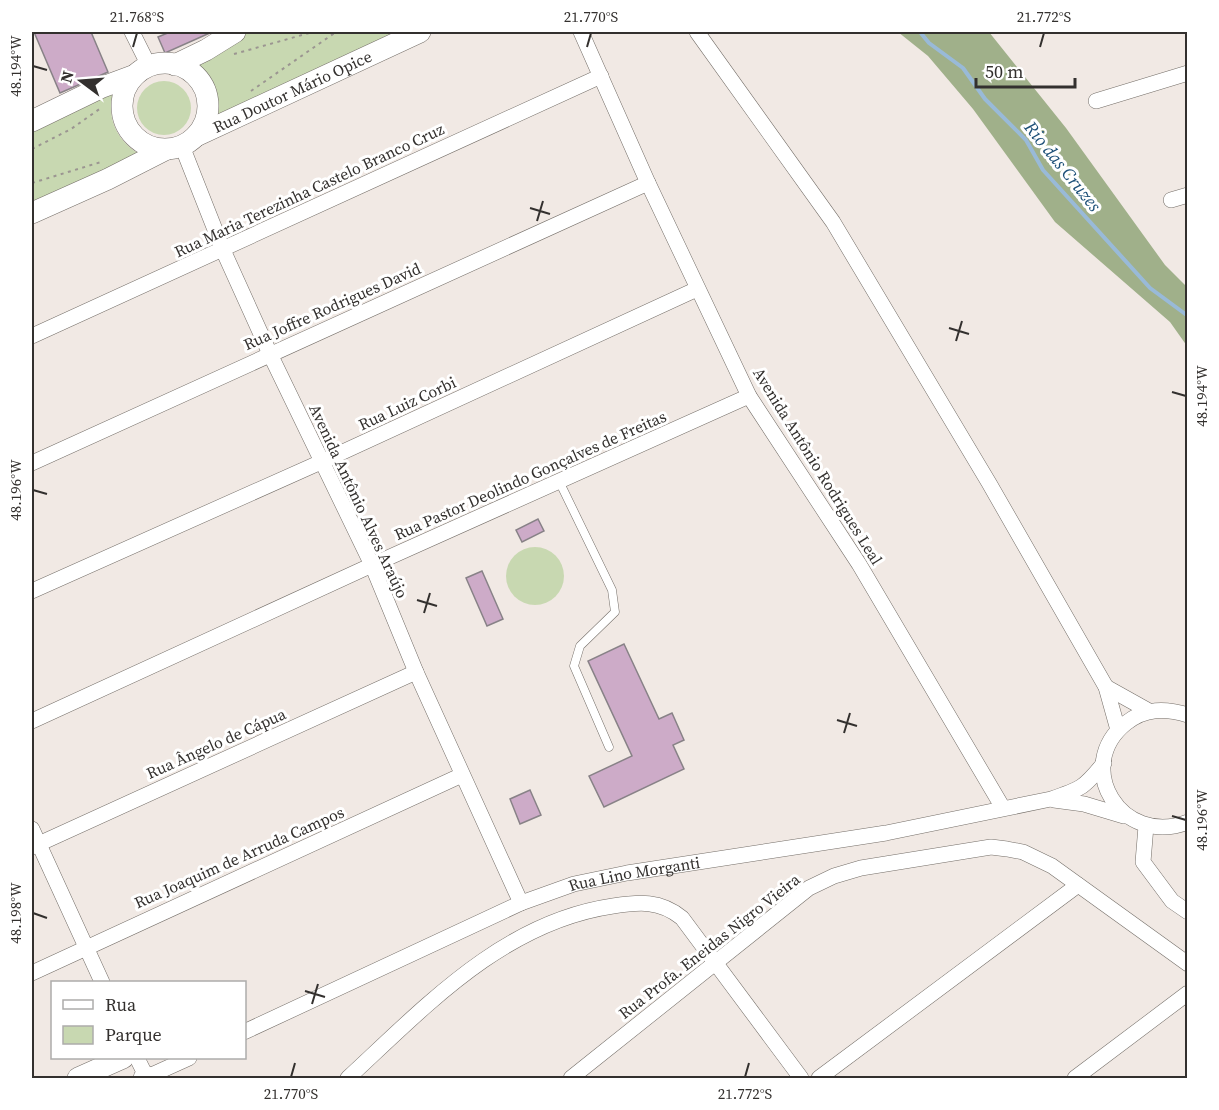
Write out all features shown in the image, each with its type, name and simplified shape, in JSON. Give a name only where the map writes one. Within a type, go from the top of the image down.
[{"type":"street","points":[[32,121],[100,88],[136,77],[163,63],[175,65],[193,74],[204,88],[208,106],[204,123],[181,144],[149,147],[135,138],[125,124],[122,107],[136,77],[132,32]]},
{"type":"street","points":[[175,65],[236,32]]},
{"type":"street","name":"Rua Doutor Mário Opice","points":[[32,213],[420,32]]},
{"type":"street","name":"Avenida Antônio Rodrigues Leal","points":[[581,32],[648,183],[749,396],[859,564],[1003,808]]},
{"type":"street","points":[[697,32],[833,222],[989,483],[1106,687],[1118,730]]},
{"type":"street","points":[[1096,101],[1188,73]]},
{"type":"street","name":"Rua Maria Terezinha Castelo Branco Cruz","points":[[32,336],[602,76]]},
{"type":"street","name":"Avenida Antônio Alves Araújo","points":[[181,144],[223,249],[270,354],[372,566],[416,672],[522,903]]},
{"type":"street","name":"Rua Joffre Rodrigues David","points":[[32,463],[648,183]]},
{"type":"street","points":[[1171,200],[1188,195]]},
{"type":"street","name":"Rua Luiz Corbi","points":[[32,591],[321,462],[697,289]]},
{"type":"street","name":"Rua Pastor Deolindo Gonçalves de Freitas","points":[[32,721],[749,396]]},
{"type":"street","name":"Rua Ângelo de Cápua","points":[[35,845],[416,672]]},
{"type":"street","points":[[1106,687],[1149,711]]},
{"type":"street","points":[[1127,817],[1113,802],[1105,783],[1104,763],[1109,743],[1118,730],[1135,716],[1149,711],[1171,710],[1188,715]]},
{"type":"street","points":[[1051,799],[1075,791],[1087,784],[1104,763]]},
{"type":"street","name":"Rua Joaquim de Arruda Campos","points":[[32,973],[462,775]]},
{"type":"street","points":[[1051,799],[1084,804],[1127,817],[1146,826],[1166,828],[1187,824]]},
{"type":"street","name":"Rua Lino Morganti","points":[[246,1031],[522,903],[574,884],[627,873],[886,833],[1051,799]]},
{"type":"street","points":[[1146,826],[1143,862],[1172,901],[1188,912]]},
{"type":"street","points":[[32,829],[35,845],[102,981]]},
{"type":"street","name":"Rua Profa. Eneidas Nigro Vieira","points":[[571,1078],[809,888],[834,876],[861,868],[991,847],[1023,852],[1052,866],[1188,964]]},
{"type":"street","points":[[830,1076],[1078,885]]},
{"type":"street","points":[[348,1078],[447,986],[489,956],[535,931],[568,917],[602,907],[637,902],[657,904],[682,918],[801,1078]]},
{"type":"street","points":[[1075,1078],[1188,993]]},
{"type":"street","points":[[78,1078],[121,1059]]},
{"type":"street","points":[[137,1059],[146,1078],[187,1059]]},
{"type":"lane","points":[[559,481],[612,590],[615,612],[580,646],[574,666],[609,747]]},
{"type":"path","points":[[234,54],[313,32]]},
{"type":"path","points":[[251,90],[336,32]]},
{"type":"path","points":[[32,149],[71,129],[136,77]]},
{"type":"path","points":[[32,183],[105,161]]},
{"type":"green space","points":[[247,32],[405,32],[210,124],[213,104],[209,86],[199,71],[182,60]]},
{"type":"green space","points":[[898,32],[989,32],[1066,128],[1165,265],[1187,287],[1187,346],[1170,322],[1055,222],[973,109],[928,56]]},
{"type":"green space","points":[[159,81],[169,81],[179,85],[187,93],[191,108],[187,123],[179,131],[169,135],[159,135],[149,131],[141,123],[137,113],[137,103],[141,93],[149,85]]},
{"type":"green space","points":[[113,92],[111,112],[116,130],[134,151],[143,156],[32,205],[32,129]]},
{"type":"green space","points":[[535,547],[546,549],[559,560],[564,576],[562,587],[551,600],[535,605],[524,603],[511,592],[506,576],[508,565],[519,552]]},
{"type":"building","points":[[34,32],[91,32],[108,72],[60,93]]},
{"type":"building","points":[[170,32],[212,32],[165,53],[158,37]]},
{"type":"building","points":[[538,519],[544,531],[522,542],[516,530]]},
{"type":"building","points":[[482,571],[503,619],[487,626],[466,578]]},
{"type":"building","points":[[624,644],[659,719],[672,713],[684,740],[673,745],[684,769],[604,807],[589,776],[632,756],[588,661]]},
{"type":"building","points":[[530,790],[541,815],[520,824],[510,799]]},
{"type":"waterway","name":"Rio das Cruzes","points":[[920,32],[929,43],[963,68],[985,99],[1026,140],[1043,170],[1150,288],[1188,316]]}]
